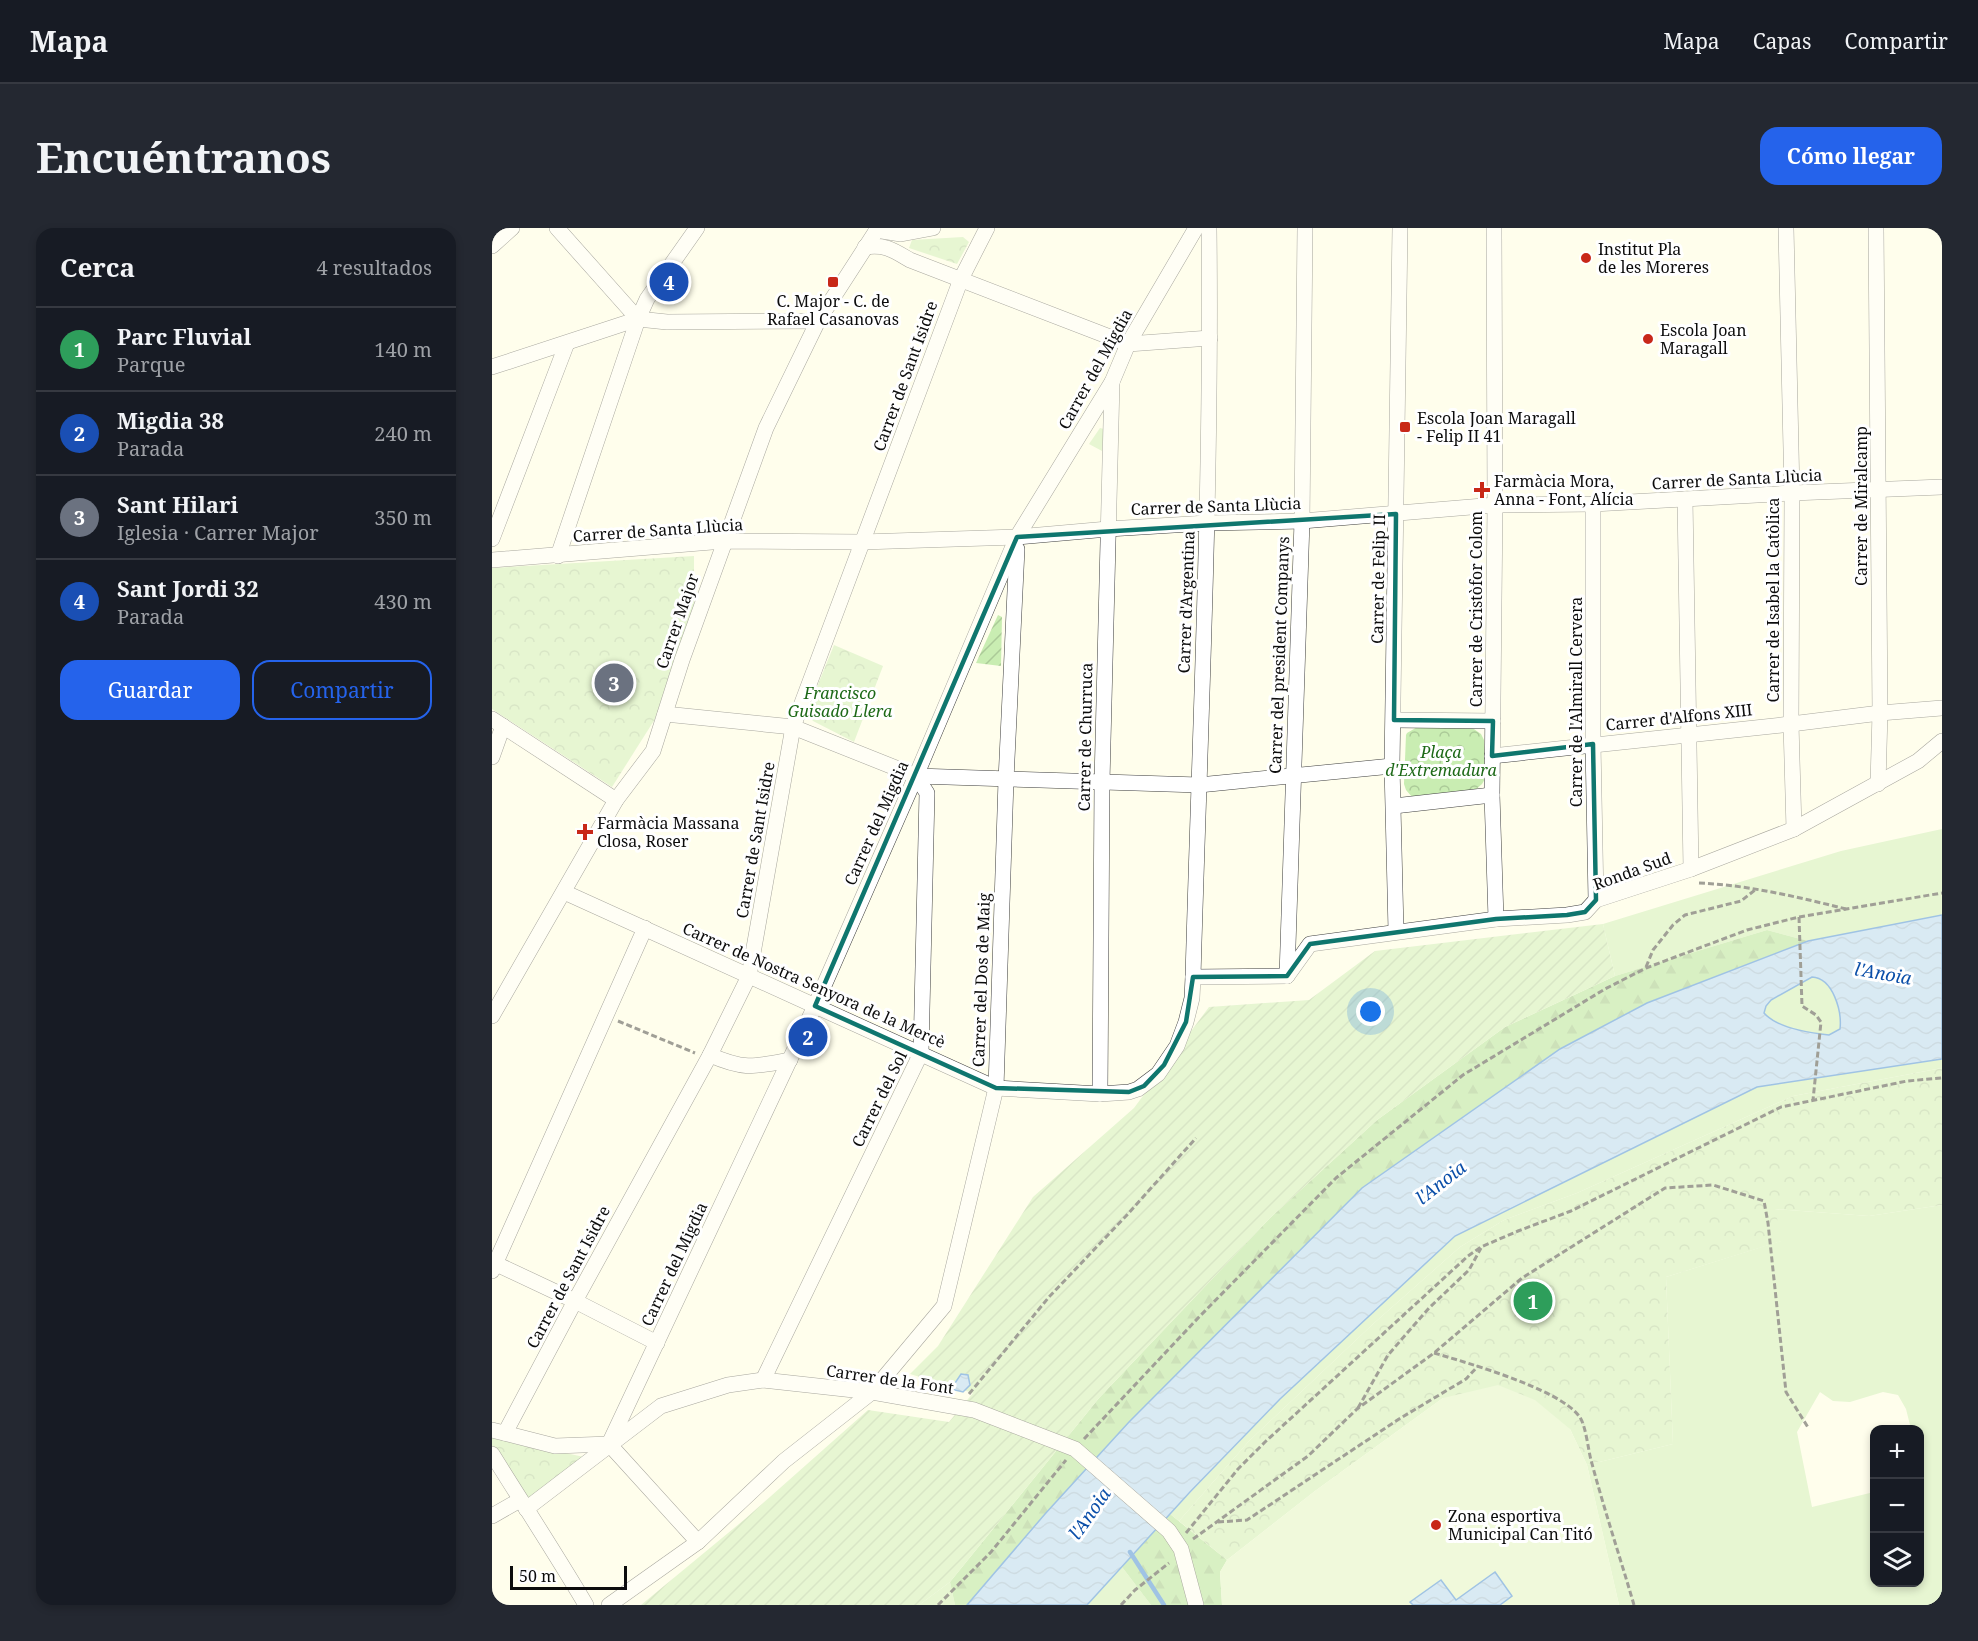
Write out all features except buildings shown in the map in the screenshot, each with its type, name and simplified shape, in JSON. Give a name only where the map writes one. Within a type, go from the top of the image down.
[{"type":"street","points":[[492,246],[512,228]]},
{"type":"street","points":[[557,228],[638,319]]},
{"type":"street","points":[[558,556],[638,319],[647,299],[697,228]]},
{"type":"street","points":[[877,229],[901,234],[933,228]]},
{"type":"street","name":"Carrer de Sant Isidre","points":[[498,1432],[575,1300],[710,1056],[749,976],[793,727],[961,279],[987,228]]},
{"type":"street","name":"Carrer del Migdia","points":[[609,1444],[815,1006],[1017,537],[1112,382],[1128,344],[1196,228]]},
{"type":"street","name":"Carrer d'Argentina","points":[[1193,977],[1207,523],[1209,228]]},
{"type":"street","name":"Carrer del president Companys","points":[[1287,976],[1302,521],[1305,228]]},
{"type":"street","name":"Carrer de Felip II","points":[[1396,931],[1392,766],[1400,228]]},
{"type":"street","name":"Carrer de Cristòfor Colom","points":[[1494,228],[1495,505],[1492,795],[1496,919]]},
{"type":"street","name":"Carrer de Isabel la Catòlica","points":[[1786,228],[1794,829]]},
{"type":"street","name":"Carrer de Miralcamp","points":[[1876,228],[1880,713],[1878,784]]},
{"type":"street","name":"Carrer Major","points":[[494,1008],[616,801],[653,751],[682,660],[766,428],[818,321],[877,229]]},
{"type":"street","points":[[901,234],[900,245],[910,260]]},
{"type":"street","points":[[865,247],[879,245],[891,249],[910,260],[1128,344],[1210,338]]},
{"type":"street","points":[[492,367],[638,319],[667,322],[818,321]]},
{"type":"street","points":[[492,539],[567,343]]},
{"type":"street","name":"Carrer de Churruca","points":[[1100,1094],[1102,782],[1112,382]]},
{"type":"street","name":"Carrer de Santa Llùcia","points":[[492,560],[724,541],[862,542],[1017,537],[1207,523],[1302,521],[1495,505],[1593,504],[1942,487]]},
{"type":"street","points":[[1685,500],[1690,869]]},
{"type":"street","name":"Carrer de l'Almirall Cervera","points":[[1593,504],[1593,744],[1596,900]]},
{"type":"street","name":"Carrer del Dos de Maig","points":[[609,1605],[698,1542],[784,1461],[872,1392],[944,1306],[996,1088],[1017,537]]},
{"type":"street","name":"Carrer d'Alfons XIII","points":[[1492,756],[1942,708]]},
{"type":"street","points":[[665,714],[793,727],[916,776],[1199,785],[1392,766]]},
{"type":"street","points":[[1394,720],[1493,721]]},
{"type":"street","points":[[492,757],[498,723],[616,801]]},
{"type":"street","name":"Ronda Sud","points":[[1287,976],[1310,944],[1496,919],[1585,912],[1596,900],[1690,869],[1794,829],[1918,761],[1942,741]]},
{"type":"street","name":"Carrer del Sol","points":[[763,1380],[921,1053],[927,793],[916,776]]},
{"type":"street","points":[[1394,806],[1492,795]]},
{"type":"street","name":"Carrer de Nostra Senyora de la Mercè","points":[[564,892],[996,1088],[1100,1094],[1129,1092],[1138,1089],[1158,1074],[1171,1056],[1182,1034],[1192,998],[1193,977]]},
{"type":"street","points":[[645,928],[493,1266],[575,1300],[657,1343]]},
{"type":"street","points":[[1193,977],[1287,976]]},
{"type":"street","points":[[710,1056],[742,1066],[758,1066],[790,1060]]},
{"type":"street","name":"Carrer de la Font","points":[[492,1516],[523,1505],[661,1406],[728,1385],[763,1380],[872,1392],[974,1410],[1076,1450],[1169,1531],[1181,1549],[1196,1605]]},
{"type":"street","points":[[498,1432],[555,1446],[609,1444],[698,1542]]},
{"type":"street","points":[[492,1454],[523,1505],[544,1534],[586,1605]]},
{"type":"path","points":[[1698,883],[1720,884],[1795,896],[1848,909]]},
{"type":"path","points":[[1646,968],[1653,950],[1672,925],[1685,915],[1741,901],[1755,890]]},
{"type":"path","points":[[938,1605],[991,1552],[1076,1450],[1199,1317],[1336,1178],[1463,1075],[1605,989],[1646,968],[1747,930],[1799,917],[1942,893]]},
{"type":"path","points":[[1799,917],[1802,1006],[1816,1015],[1821,1022],[1813,1100]]},
{"type":"path","points":[[605,1016],[699,1054],[710,1056]]},
{"type":"path","points":[[1181,1549],[1187,1531],[1238,1469],[1389,1327],[1481,1247],[1571,1211],[1781,1107],[1907,1081],[1942,1078]]},
{"type":"path","points":[[958,1407],[1049,1297],[1196,1138]]},
{"type":"path","points":[[1181,1549],[1308,1456],[1357,1409],[1434,1353],[1522,1278],[1665,1188],[1713,1185],[1764,1201],[1786,1392],[1809,1429]]},
{"type":"path","points":[[1357,1409],[1388,1355],[1429,1308],[1469,1270],[1481,1247]]},
{"type":"path","points":[[1434,1353],[1478,1366],[1563,1401],[1580,1417],[1634,1605]]},
{"type":"path","points":[[1216,1522],[1247,1520],[1399,1419],[1466,1379],[1478,1366]]},
{"type":"path","points":[[1121,1605],[1135,1590],[1164,1568]]},
{"type":"highlighted area","points":[[1396,514],[1394,720],[1493,721],[1492,756],[1593,744],[1596,900],[1585,912],[1567,915],[1496,919],[1310,944],[1287,976],[1193,977],[1186,1022],[1164,1065],[1144,1086],[1129,1092],[996,1088],[815,1006],[1017,537]]},
{"type":"green space","points":[[963,237],[969,242],[957,264],[909,248],[912,240]]},
{"type":"green space","points":[[1100,428],[1104,429],[1102,451],[1089,444]]},
{"type":"green space","points":[[694,556],[694,605],[655,719],[612,787],[492,709],[492,568]]},
{"type":"green space","points":[[998,615],[1002,617],[1001,666],[976,663]]},
{"type":"green space","name":"Francisco Guisado Llera","points":[[834,645],[883,666],[854,742],[813,721],[809,715],[808,709]]},
{"type":"green space","name":"Plaça d'Extremadura","points":[[1419,726],[1471,727],[1481,734],[1484,740],[1485,779],[1482,784],[1473,792],[1412,797],[1404,784],[1406,735]]},
{"type":"green space","points":[[1942,829],[1942,915],[1808,941],[1767,930],[1615,976],[1603,924],[1841,851]]},
{"type":"green space","points":[[1603,924],[1615,976],[1505,1027],[1377,1120],[1270,1218],[1099,1398],[950,1582],[919,1605],[641,1605],[745,1519],[868,1410],[949,1422],[973,1393],[910,1374],[938,1346],[1033,1197],[1134,1108],[1209,1007],[1309,1000],[1375,951]]},
{"type":"green space","points":[[1767,930],[1808,941],[1647,1003],[1560,1049],[1362,1188],[1045,1514],[967,1605],[955,1605],[950,1582],[1099,1398],[1270,1218],[1377,1120],[1505,1027],[1615,976]]},
{"type":"green space","points":[[1812,977],[1826,983],[1838,1005],[1840,1029],[1829,1035],[1785,1026],[1764,1013],[1771,1000]]},
{"type":"green space","points":[[1942,1059],[1942,1068],[1793,1096],[1577,1193],[1504,1220],[1460,1247],[1373,1324],[1249,1441],[1179,1521],[1170,1514],[1280,1399],[1455,1236],[1757,1087]]},
{"type":"green space","points":[[1942,1068],[1942,1205],[1869,1216],[1775,1209],[1782,1241],[1666,1277],[1673,1444],[1587,1465],[1570,1429],[1443,1398],[1315,1491],[1227,1560],[1179,1521],[1249,1441],[1373,1324],[1460,1247],[1504,1220],[1577,1193],[1793,1096]]},
{"type":"green space","points":[[1942,1205],[1942,1605],[1619,1605],[1587,1465],[1673,1444],[1666,1277],[1781,1241],[1774,1209],[1869,1216]],"holes":[[[1820,1392],[1833,1401],[1850,1402],[1883,1392],[1898,1395],[1906,1409],[1910,1425],[1924,1425],[1924,1587],[1870,1587],[1870,1493],[1812,1507],[1797,1432]]]},
{"type":"green space","name":"Zona esportiva Municipal Can Titó","points":[[1498,1385],[1535,1400],[1570,1429],[1587,1465],[1619,1605],[1222,1605],[1220,1572],[1227,1560],[1315,1491],[1443,1398]]},
{"type":"green space","points":[[492,1437],[584,1457],[527,1501],[492,1446]]},
{"type":"green space","points":[[1170,1514],[1227,1560],[1220,1572],[1222,1605],[1151,1605],[1122,1567]]},
{"type":"green space","points":[[1122,1567],[1151,1605],[1087,1605]]},
{"type":"green space","points":[[950,1582],[955,1605],[919,1605]]},
{"type":"water","name":"l'Anoia","points":[[1942,915],[1942,1059],[1757,1087],[1455,1236],[1280,1399],[1190,1492],[1087,1605],[967,1605],[1045,1514],[1129,1422],[1362,1188],[1560,1049],[1647,1003],[1808,941]],"holes":[[[1812,977],[1826,983],[1835,997],[1840,1029],[1829,1035],[1804,1031],[1785,1026],[1764,1013],[1771,1000]]]},
{"type":"water","points":[[961,1374],[968,1375],[970,1385],[963,1392],[951,1389]]},
{"type":"water","points":[[1495,1572],[1512,1596],[1500,1605],[1413,1605],[1410,1602],[1441,1580],[1456,1600]]},
{"type":"waterway","points":[[1130,1552],[1164,1605]]},
{"type":"place","name":"Institut Pla de les Moreres","points":[[1586,258]]},
{"type":"place","name":"Sant Jordi 32","points":[[669,282]]},
{"type":"place","name":"C. Major - C. de Rafael Casanovas","points":[[833,282]]},
{"type":"place","name":"Escola Joan Maragall","points":[[1648,339]]},
{"type":"place","name":"Escola Joan Maragall - Felip II 41","points":[[1405,427]]},
{"type":"place","name":"Farmàcia Mora, Anna - Font, Alícia","points":[[1482,490]]},
{"type":"place","name":"Sant Hilari","points":[[614,683]]},
{"type":"place","name":"Farmàcia Massana Closa, Roser","points":[[585,832]]},
{"type":"place","name":"Migdia 38","points":[[808,1037]]},
{"type":"place","name":"Parc Fluvial","points":[[1533,1301]]},
{"type":"place","name":"Zona esportiva Municipal Can Titó","points":[[1436,1525]]}]
